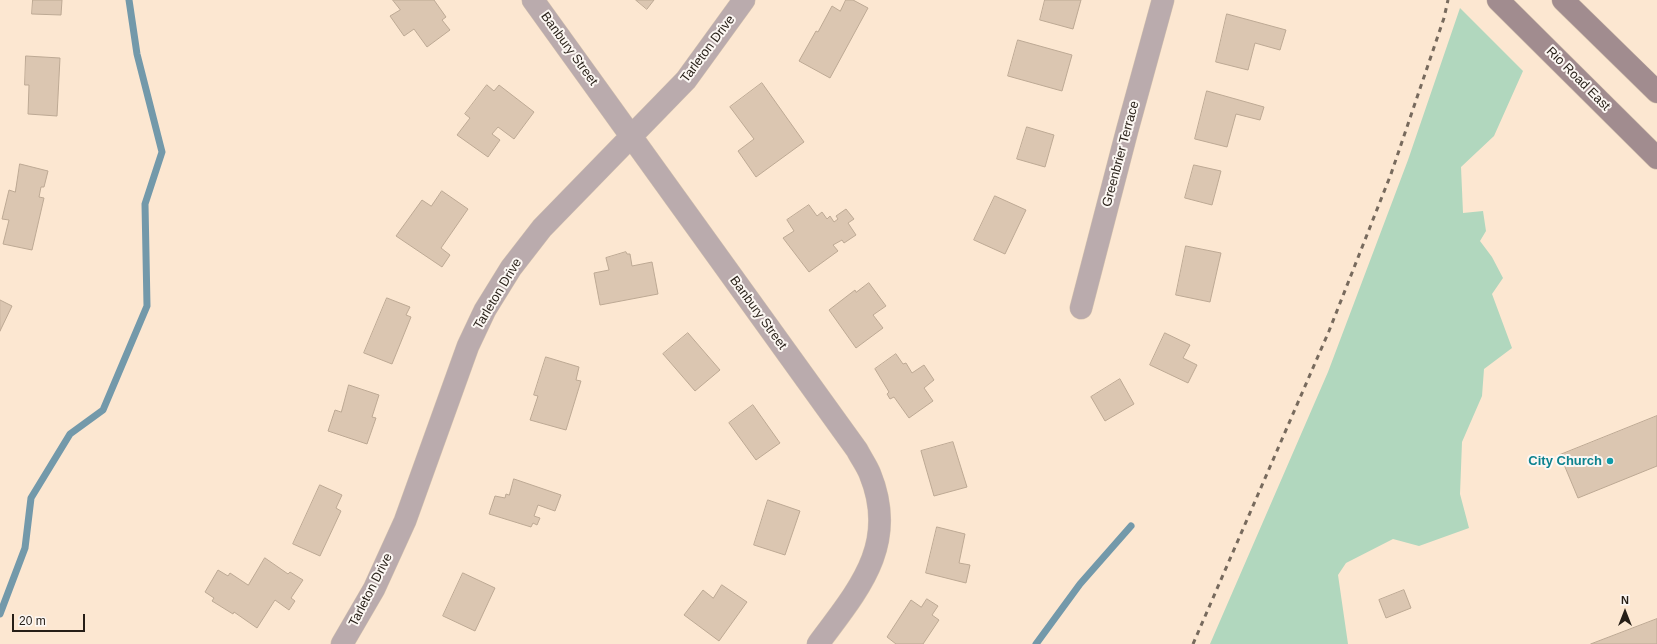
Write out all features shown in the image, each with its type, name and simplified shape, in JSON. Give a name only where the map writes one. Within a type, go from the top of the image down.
[{"type":"main road","name":"Rio Road East","points":[[1498,0],[1657,158]]},
{"type":"main road","points":[[1563,0],[1657,92]]},
{"type":"street","name":"Banbury Street","points":[[533,0],[857,450],[870,473],[875,488],[879,514],[878,540],[871,565],[859,588],[818,644]]},
{"type":"street","name":"Tarleton Drive","points":[[342,644],[374,589],[405,521],[468,346],[485,310],[511,268],[542,228],[686,80],[734,16],[744,0]]},
{"type":"street","name":"Greenbrier Terrace","points":[[1081,308],[1127,131],[1164,0]]},
{"type":"green space","points":[[1460,8],[1523,71],[1494,136],[1461,167],[1463,213],[1483,211],[1486,231],[1480,241],[1492,257],[1503,278],[1492,294],[1512,348],[1484,369],[1482,396],[1462,442],[1460,494],[1469,528],[1419,546],[1393,539],[1346,563],[1338,575],[1348,644],[1210,644],[1328,372],[1408,160]]},
{"type":"building","points":[[33,0],[62,0],[61,15],[32,14]]},
{"type":"building","points":[[393,0],[434,0],[446,17],[442,20],[450,30],[427,47],[414,29],[404,36],[390,16],[400,10]]},
{"type":"building","points":[[636,0],[654,0],[647,9]]},
{"type":"building","points":[[846,0],[853,0],[868,8],[830,78],[799,61],[816,31],[818,32],[832,6],[840,11]]},
{"type":"building","points":[[1045,0],[1081,0],[1073,29],[1040,20]]},
{"type":"building","points":[[1227,14],[1286,30],[1280,50],[1255,43],[1248,70],[1216,62]]},
{"type":"building","points":[[1018,40],[1072,55],[1062,91],[1008,76]]},
{"type":"building","points":[[26,56],[60,58],[57,116],[28,114],[29,85],[25,85]]},
{"type":"building","points":[[762,83],[804,142],[756,177],[738,151],[754,139],[730,107]]},
{"type":"building","points":[[487,85],[494,91],[499,85],[534,112],[514,139],[498,127],[492,134],[500,140],[488,157],[457,135],[470,118],[465,114]]},
{"type":"building","points":[[1207,91],[1264,107],[1260,120],[1236,114],[1227,147],[1195,139]]},
{"type":"building","points":[[1027,127],[1054,135],[1045,167],[1017,159]]},
{"type":"building","points":[[20,164],[48,171],[44,187],[41,187],[39,197],[44,198],[32,250],[3,244],[9,220],[2,219],[9,190],[15,192]]},
{"type":"building","points":[[1194,165],[1221,171],[1212,205],[1185,198]]},
{"type":"building","points":[[442,191],[468,209],[441,248],[450,255],[442,267],[396,236],[422,200],[431,206]]},
{"type":"building","points":[[995,196],[1026,210],[1005,254],[974,240]]},
{"type":"building","points":[[809,205],[817,216],[822,212],[827,219],[830,216],[834,222],[838,219],[836,216],[846,209],[854,219],[848,223],[856,235],[844,243],[842,240],[833,245],[838,251],[809,272],[783,238],[794,231],[787,220]]},
{"type":"building","points":[[1186,246],[1221,253],[1210,302],[1176,295]]},
{"type":"building","points":[[626,252],[627,254],[630,254],[632,266],[652,262],[658,294],[600,305],[594,273],[609,270],[606,258]]},
{"type":"building","points":[[869,283],[886,306],[873,315],[883,328],[856,348],[829,310],[855,290],[856,292]]},
{"type":"building","points":[[387,298],[410,307],[406,315],[411,317],[392,364],[364,353]]},
{"type":"building","points":[[0,300],[12,306],[0,331]]},
{"type":"building","points":[[688,333],[720,370],[695,391],[663,354]]},
{"type":"building","points":[[1165,333],[1190,345],[1183,358],[1197,365],[1188,383],[1150,365]]},
{"type":"building","points":[[896,354],[903,364],[906,363],[912,373],[924,365],[934,380],[924,388],[933,401],[909,418],[894,397],[890,399],[887,394],[889,392],[875,369]]},
{"type":"building","points":[[546,357],[579,367],[576,380],[581,381],[566,430],[530,420],[538,396],[534,395]]},
{"type":"building","points":[[1120,379],[1134,404],[1105,421],[1091,397]]},
{"type":"building","points":[[349,385],[379,395],[372,417],[376,418],[367,444],[328,431],[335,410],[341,412]]},
{"type":"building","points":[[753,405],[780,443],[756,460],[729,423]]},
{"type":"building","name":"City Church","points":[[1657,416],[1657,466],[1578,498],[1560,455]]},
{"type":"building","points":[[953,442],[967,487],[934,496],[921,451]]},
{"type":"building","points":[[514,479],[561,495],[555,511],[538,505],[534,516],[540,518],[537,525],[533,523],[531,527],[489,514],[495,496],[505,498],[506,494],[509,495]]},
{"type":"building","points":[[320,485],[342,495],[336,508],[341,511],[320,556],[293,544]]},
{"type":"building","points":[[768,500],[800,511],[785,555],[754,545]]},
{"type":"building","points":[[937,527],[965,534],[959,563],[970,565],[966,583],[926,573]]},
{"type":"building","points":[[265,558],[288,574],[290,572],[303,580],[291,598],[295,601],[289,610],[275,600],[257,628],[234,612],[233,614],[212,601],[214,598],[205,592],[218,570],[228,576],[230,573],[248,585]]},
{"type":"building","points":[[463,573],[495,588],[475,631],[443,616]]},
{"type":"building","points":[[722,585],[747,602],[719,641],[684,615],[703,590],[713,598]]},
{"type":"building","points":[[1404,590],[1411,608],[1386,618],[1379,600]]},
{"type":"building","points":[[927,599],[938,606],[932,615],[939,620],[923,644],[896,644],[887,637],[911,600],[921,607]]},
{"type":"building","points":[[1657,619],[1657,644],[1591,644]]},
{"type":"waterway","points":[[0,614],[25,548],[31,498],[70,434],[103,410],[147,306],[145,204],[162,152],[137,54],[129,0]]},
{"type":"waterway","points":[[1036,644],[1080,584],[1131,526]]},
{"type":"railway","points":[[1193,644],[1329,331],[1391,174],[1444,18],[1448,0]]},
{"type":"place","name":"City Church","points":[[1610,461]]}]
